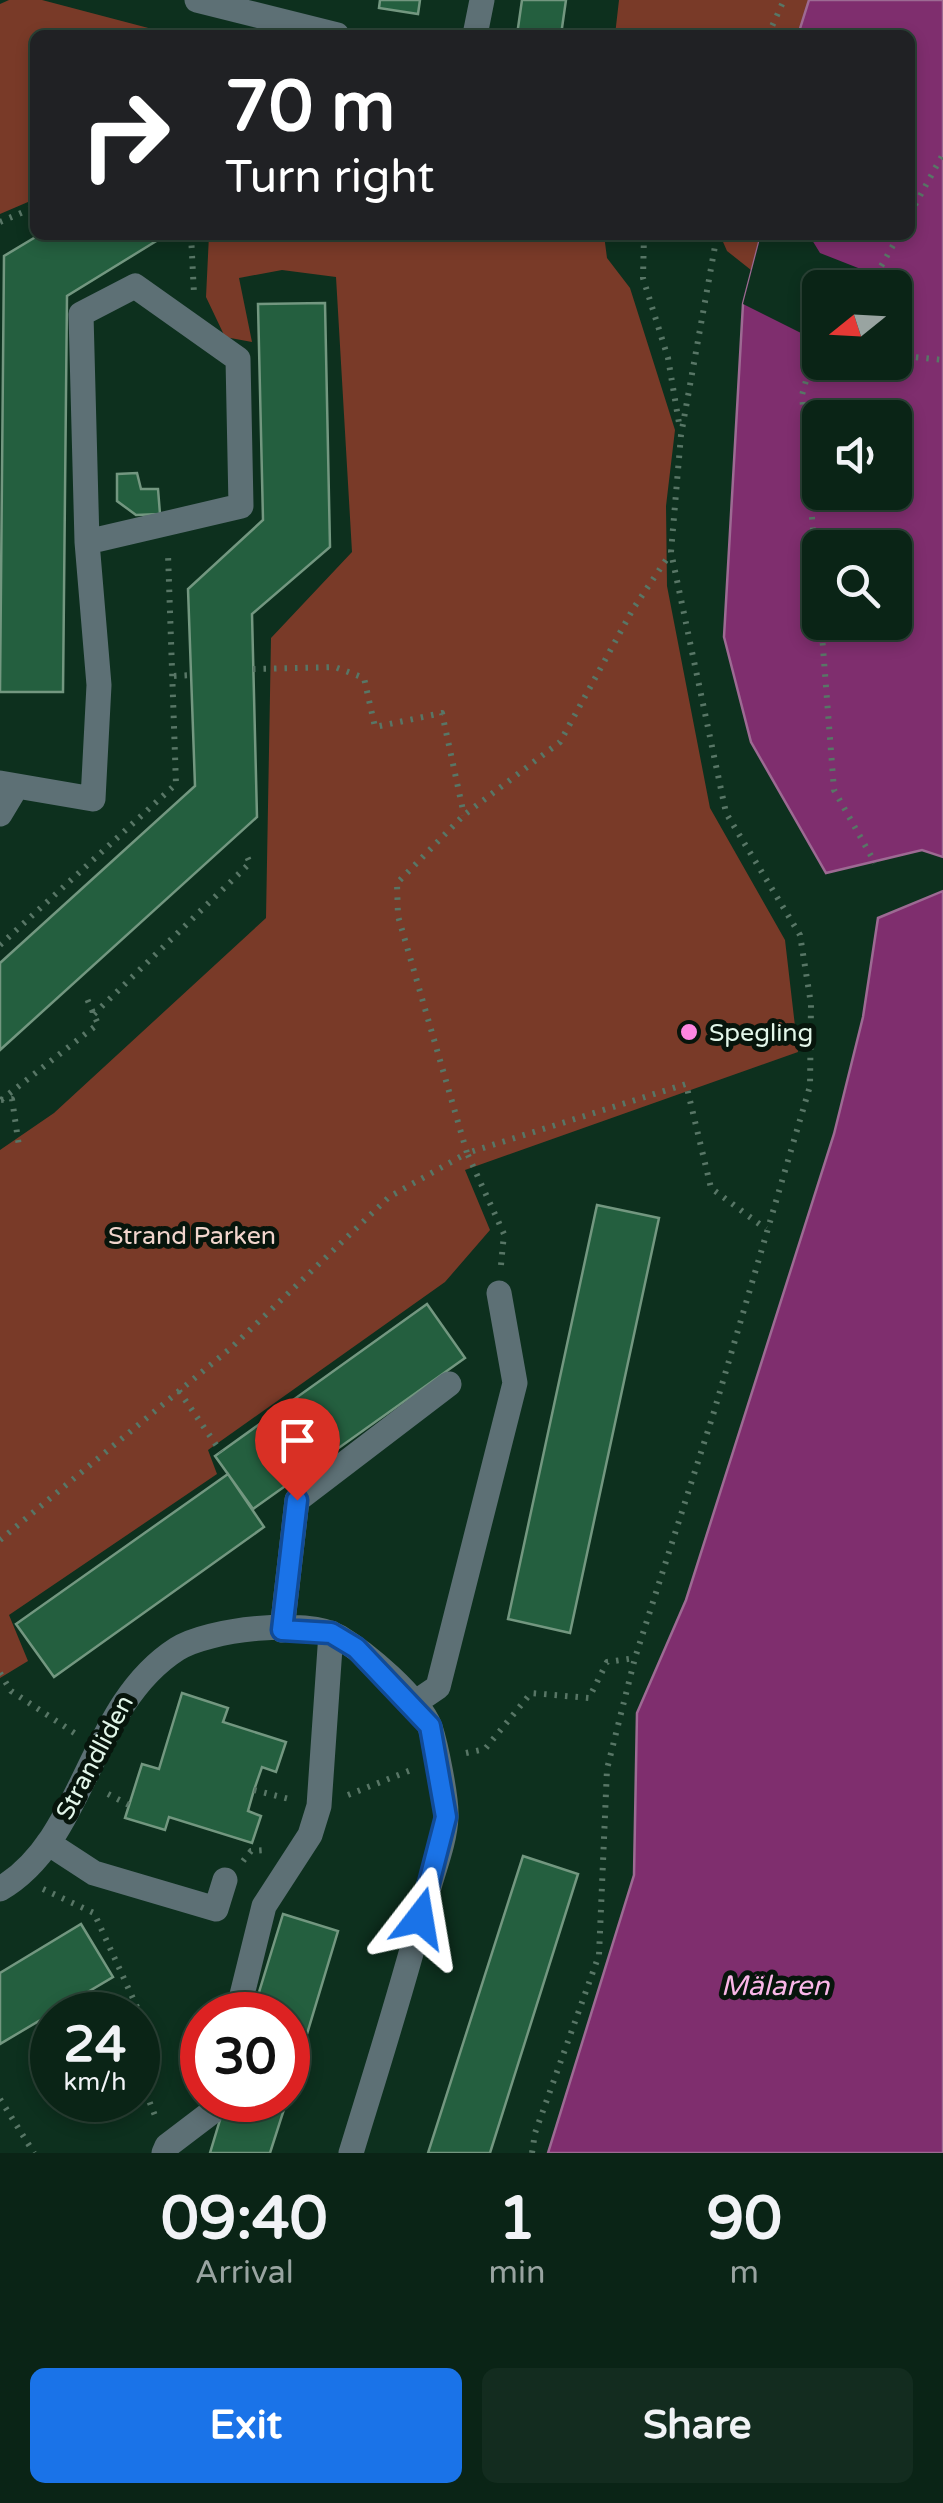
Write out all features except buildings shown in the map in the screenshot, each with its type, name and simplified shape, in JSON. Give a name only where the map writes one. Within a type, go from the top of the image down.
[{"type":"street","points":[[196,0],[317,30]]},
{"type":"street","points":[[476,30],[482,0]]},
{"type":"street","points":[[0,814],[7,786],[93,799],[98,685],[87,542],[82,314],[135,286],[238,359],[241,506],[87,542]]},
{"type":"street","points":[[414,1704],[438,1687],[516,1384],[498,1292]]},
{"type":"street","points":[[282,1630],[297,1500],[449,1384]]},
{"type":"street","name":"Strandliden","points":[[10,1884],[48,1843],[96,1748],[133,1686],[179,1647],[238,1629],[331,1633],[372,1659],[430,1726],[446,1817],[412,1952],[351,2153]]},
{"type":"street","points":[[243,1992],[264,1906],[310,1835],[319,1806],[331,1633]]},
{"type":"street","points":[[48,1843],[94,1874],[216,1910],[226,1880]]},
{"type":"street","points":[[166,2149],[199,2122]]},
{"type":"path","points":[[770,30],[784,0]]},
{"type":"path","points":[[915,205],[943,154]]},
{"type":"path","points":[[0,222],[30,209]]},
{"type":"path","points":[[191,240],[195,326]]},
{"type":"path","points":[[644,240],[643,278],[668,358],[682,435]]},
{"type":"path","points":[[532,2153],[535,2132],[599,1955],[607,1769],[635,1658],[713,1416],[810,1086],[811,1004],[800,935],[726,812],[671,552],[682,435],[717,240]]},
{"type":"path","points":[[879,270],[895,240]]},
{"type":"path","points":[[912,357],[943,360]]},
{"type":"path","points":[[806,380],[802,396],[813,530]]},
{"type":"path","points":[[166,524],[174,662]]},
{"type":"path","points":[[498,1292],[504,1234],[467,1153],[398,916],[397,882],[464,815],[560,742],[633,609],[671,552]]},
{"type":"path","points":[[822,640],[834,790],[875,863]]},
{"type":"path","points":[[253,669],[335,668],[364,678],[375,727],[442,713],[464,815]]},
{"type":"path","points":[[174,676],[192,675]]},
{"type":"path","points":[[94,1014],[250,863],[245,852]]},
{"type":"path","points":[[0,1100],[98,1024],[85,994]]},
{"type":"path","points":[[0,1540],[289,1296],[322,1257],[389,1197],[467,1153],[686,1084],[712,1188],[766,1229]]},
{"type":"path","points":[[0,1100],[12,1099],[20,1146]]},
{"type":"path","points":[[178,1391],[221,1452]]},
{"type":"path","points":[[485,1748],[531,1693],[588,1698],[607,1662],[635,1658]]},
{"type":"path","points":[[0,1674],[11,1691],[96,1748]]},
{"type":"path","points":[[319,1806],[435,1760]]},
{"type":"path","points":[[10,1884],[94,1913],[129,1992]]},
{"type":"path","points":[[0,2099],[34,2153]]},
{"type":"path","points":[[156,2122],[166,2149]]},
{"type":"green space","points":[[9,0],[42,0],[156,30],[30,30],[30,201],[0,214],[0,4]]},
{"type":"green space","points":[[619,0],[809,0],[800,30],[616,30]]},
{"type":"green space","name":"Strand Parken","points":[[209,240],[605,240],[607,258],[630,288],[675,430],[666,506],[667,586],[710,808],[785,940],[798,1052],[465,1170],[490,1230],[445,1282],[208,1450],[217,1474],[9,1615],[28,1661],[0,1678],[0,1150],[54,1113],[266,918],[271,638],[352,552],[336,277],[282,270],[239,278],[252,342],[225,337],[206,297]]},
{"type":"green space","points":[[722,240],[760,240],[751,270],[727,251]]},
{"type":"water","points":[[809,0],[943,0],[943,857],[922,850],[826,873],[751,742],[724,637],[743,304],[760,240],[915,240],[915,30],[800,30]]},
{"type":"water","name":"Mälaren","points":[[943,891],[943,2153],[548,2153],[634,1875],[637,1713],[686,1600],[834,1134],[863,1017],[878,918]]},
{"type":"pier","points":[[760,240],[812,240],[820,253],[863,270],[802,270],[802,334],[743,304]]},
{"type":"place","name":"Spegling","points":[[689,1032]]},
{"type":"route","points":[[297,1500],[282,1630],[331,1633],[356,1648],[372,1659],[430,1726],[446,1817],[420,1918]]}]
